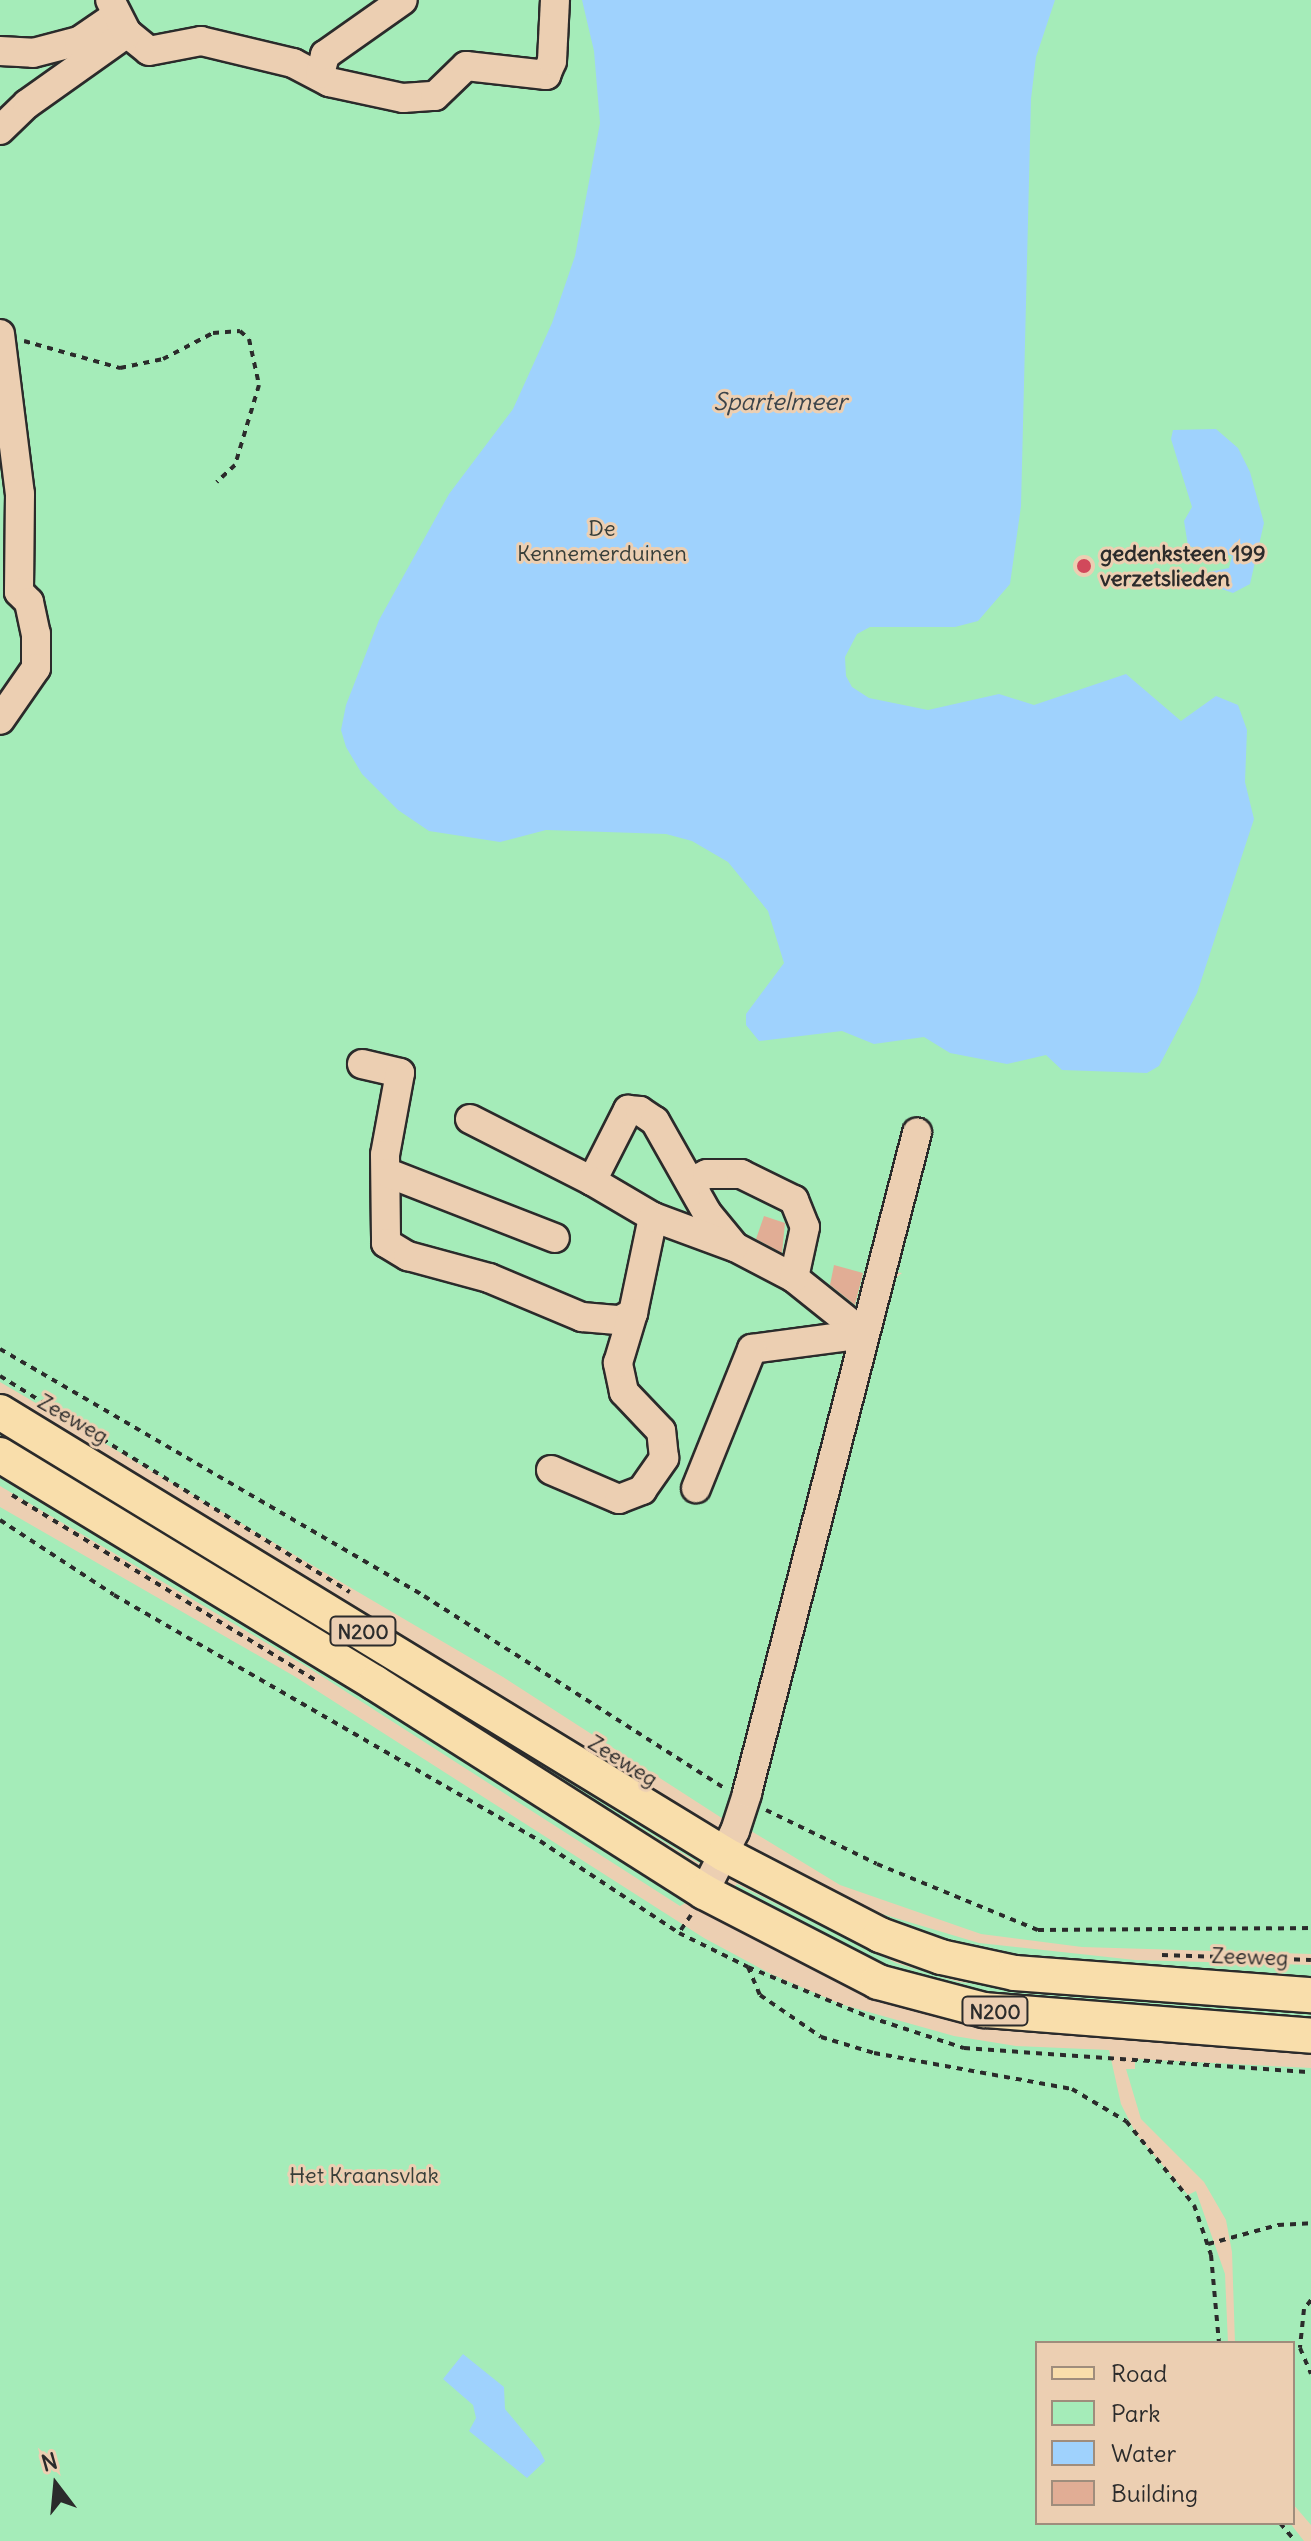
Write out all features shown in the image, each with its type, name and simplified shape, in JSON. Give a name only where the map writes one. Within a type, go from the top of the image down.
[{"type":"main road","name":"Zeeweg","points":[[0,1412],[724,1854],[880,1935],[941,1957],[1078,1980],[1311,1995]]},
{"type":"main road","name":"N200","points":[[0,1455],[375,1683],[704,1892],[831,1961],[924,1996],[984,2010],[1311,2036]]},
{"type":"lane","points":[[320,74],[325,55],[403,0]]},
{"type":"lane","points":[[118,16],[149,51],[201,41],[320,74],[329,82],[403,98],[435,96],[466,66],[546,75],[552,61],[555,0]]},
{"type":"lane","points":[[0,51],[33,53],[79,41],[118,16]]},
{"type":"lane","points":[[0,130],[118,16]]},
{"type":"lane","points":[[0,720],[36,668],[36,634],[29,602],[9,592],[20,494],[5,442],[1,334]]},
{"type":"lane","points":[[362,1064],[400,1073],[385,1155],[388,1173],[386,1243],[489,1278],[582,1317],[620,1320],[633,1313]]},
{"type":"lane","points":[[592,1181],[628,1110],[655,1121],[690,1182],[735,1247]]},
{"type":"lane","points":[[470,1119],[592,1181],[653,1217],[735,1247],[794,1278],[864,1334]]},
{"type":"lane","points":[[704,1892],[724,1854],[745,1800],[917,1133]]},
{"type":"lane","points":[[388,1173],[555,1238]]},
{"type":"lane","points":[[690,1182],[707,1174],[741,1174],[794,1200],[805,1227],[794,1278]]},
{"type":"lane","points":[[551,1470],[619,1499],[642,1490],[664,1458],[661,1431],[624,1392],[618,1363],[633,1313],[653,1217]]},
{"type":"lane","points":[[696,1488],[752,1349],[864,1334]]},
{"type":"path","points":[[1,334],[120,368],[163,359],[213,333],[240,331],[249,339],[259,385],[235,465],[217,482]]},
{"type":"path","points":[[0,1349],[398,1581],[745,1800],[877,1864],[1038,1930],[1311,1928]]},
{"type":"path","name":"Zeeweg","points":[[0,1376],[359,1598]]},
{"type":"path","points":[[0,1520],[114,1595],[540,1841],[679,1933]]},
{"type":"path","name":"Zeeweg","points":[[1157,1955],[1311,1960]]},
{"type":"path","points":[[748,1967],[760,1995],[821,2037],[874,2053],[1072,2089],[1126,2121],[1194,2205],[1207,2244],[1219,2341]]},
{"type":"path","points":[[1207,2244],[1278,2225],[1311,2223]]},
{"type":"path","points":[[1311,2300],[1304,2309],[1300,2348],[1311,2374]]},
{"type":"path","points":[[1282,2525],[1295,2541]]},
{"type":"green space","name":"De Kennemerduinen","points":[[0,0],[1311,0],[1311,1954],[1082,1947],[981,1934],[840,1885],[743,1826],[867,1301],[902,1273],[874,1269],[812,1480],[728,1822],[503,1677],[0,1382]]},
{"type":"green space","points":[[0,1423],[704,1858],[704,1866],[0,1446]]},
{"type":"green space","points":[[0,1466],[692,1899],[680,1906],[309,1668],[0,1486]]},
{"type":"green space","name":"Het Kraansvlak","points":[[0,1507],[294,1676],[704,1938],[771,1974],[840,2004],[954,2036],[1016,2046],[1109,2050],[1121,2104],[1136,2134],[1188,2195],[1196,2191],[1225,2274],[1228,2341],[1035,2341],[1035,2525],[1292,2525],[1304,2541],[0,2541]]},
{"type":"green space","points":[[747,1848],[882,1914],[979,1943],[1135,1960],[1311,1965],[1311,1984],[1084,1973],[928,1946]]},
{"type":"green space","points":[[737,1884],[896,1963],[959,1982],[1130,1999],[1311,2005],[1311,2024],[943,1995],[730,1891]]},
{"type":"green space","points":[[1135,2059],[1311,2068],[1311,2525],[1295,2506],[1295,2341],[1235,2341],[1232,2252],[1226,2220],[1204,2182],[1141,2119],[1126,2069],[1135,2069]]},
{"type":"water","name":"Spartelmeer","points":[[582,0],[1055,0],[1036,57],[1031,99],[1021,506],[1010,584],[978,621],[955,627],[870,627],[857,634],[845,657],[846,676],[852,687],[869,698],[928,710],[999,694],[1034,705],[1126,674],[1181,721],[1216,696],[1238,705],[1247,730],[1245,782],[1254,819],[1197,993],[1159,1066],[1147,1073],[1062,1070],[1046,1055],[1007,1064],[950,1053],[924,1037],[874,1044],[842,1031],[759,1041],[746,1025],[746,1014],[784,963],[768,911],[728,862],[692,841],[666,834],[546,830],[500,842],[429,831],[398,810],[362,774],[346,747],[341,730],[346,705],[379,620],[449,494],[513,409],[552,323],[575,256],[600,123],[594,51]]},
{"type":"water","points":[[1216,429],[1238,448],[1250,472],[1264,523],[1250,584],[1233,593],[1205,583],[1209,572],[1229,568],[1232,556],[1188,546],[1184,521],[1192,507],[1171,439],[1173,430]]},
{"type":"water","points":[[463,2354],[504,2387],[505,2409],[540,2451],[545,2461],[527,2478],[469,2431],[476,2418],[473,2405],[443,2379]]},
{"type":"building","points":[[764,1216],[785,1223],[782,1253],[756,1239]]},
{"type":"building","points":[[834,1265],[863,1273],[855,1305],[830,1285]]},
{"type":"place","name":"gedenksteen 199 verzetslieden","points":[[1084,566]]}]
